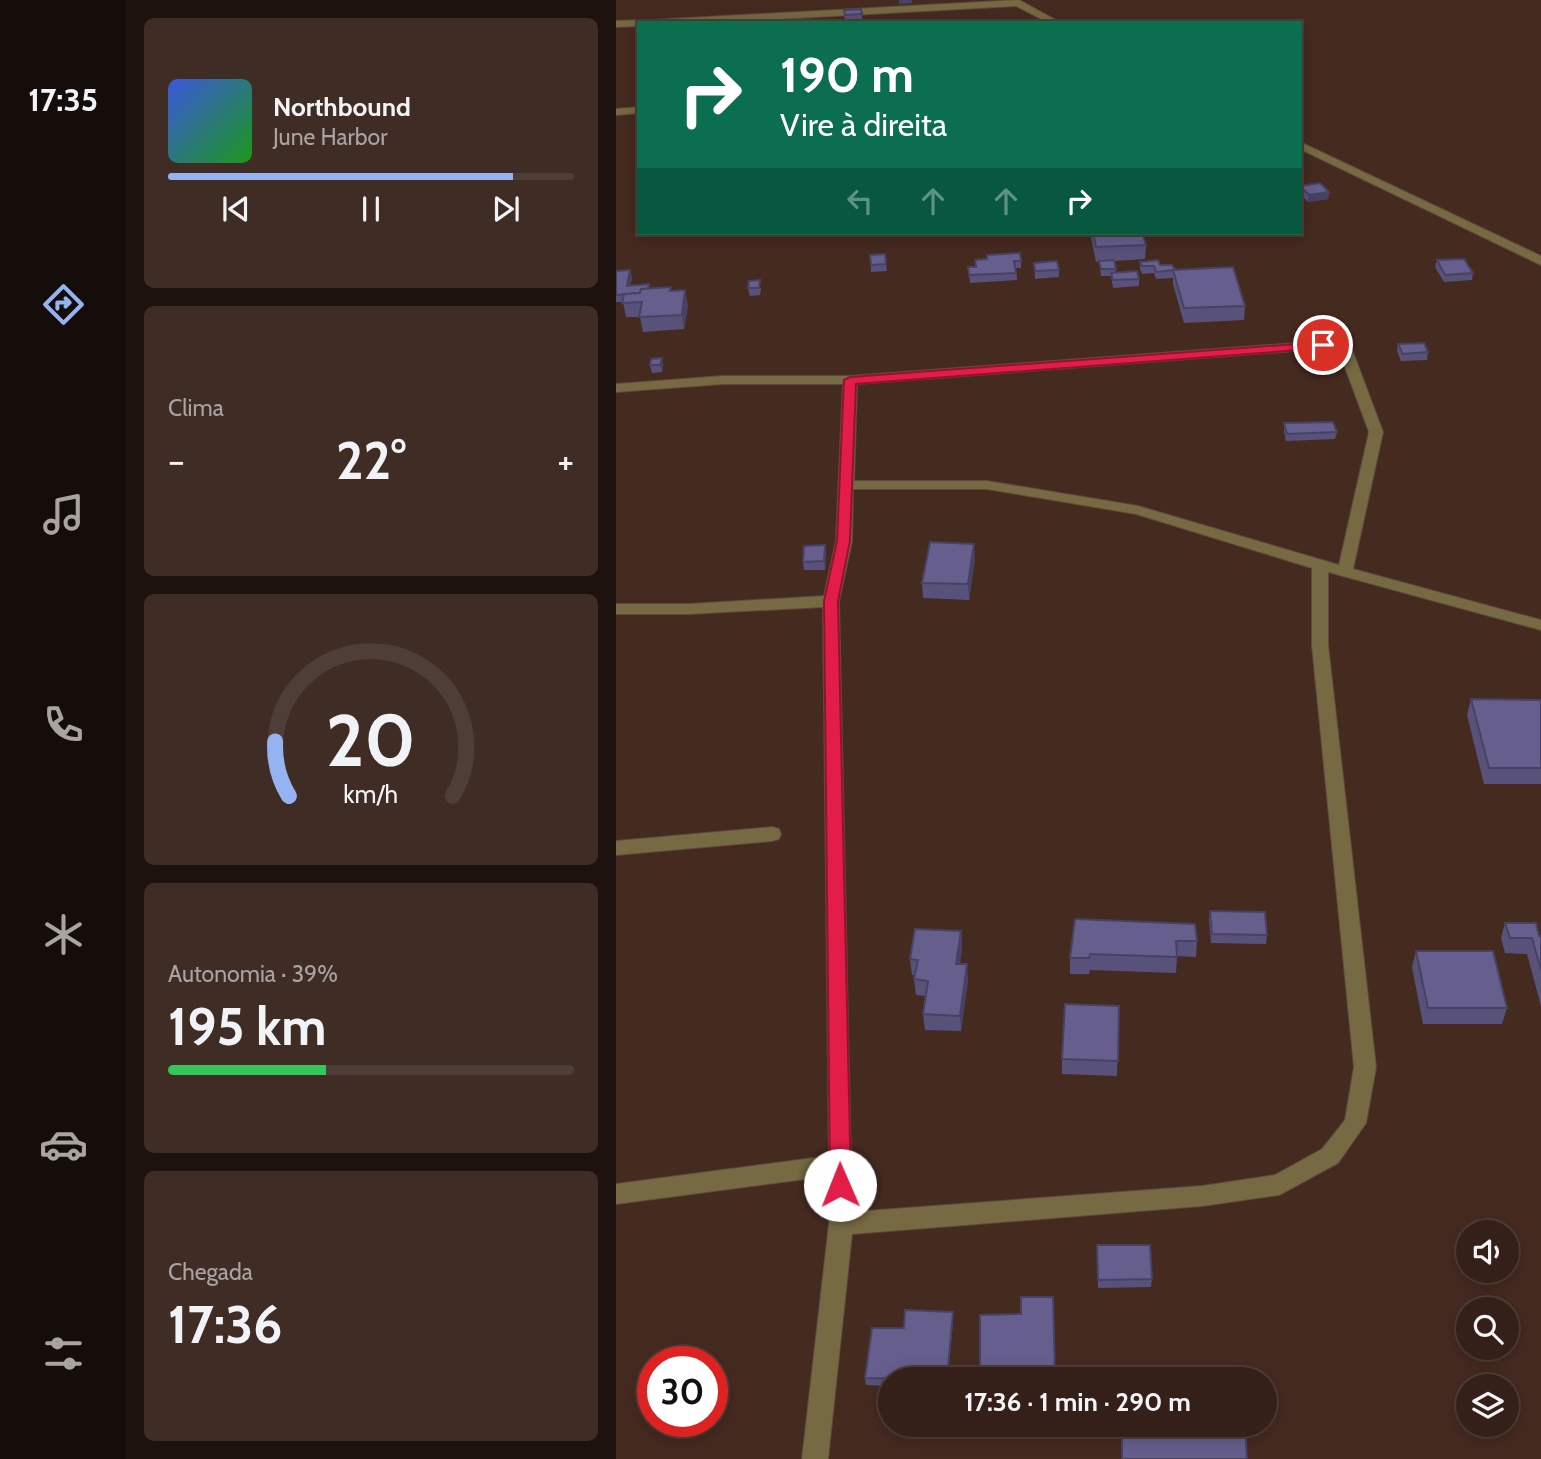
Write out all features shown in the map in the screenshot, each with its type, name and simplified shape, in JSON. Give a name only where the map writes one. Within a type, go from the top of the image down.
[{"type":"street","points":[[683,21],[1015,1],[1054,21]]},
{"type":"street","points":[[616,24],[637,23]]},
{"type":"street","points":[[616,112],[637,110]]},
{"type":"street","points":[[1302,146],[1541,261]]},
{"type":"street","points":[[616,388],[723,380],[850,380],[1323,345],[1346,352],[1376,432],[1345,572]]},
{"type":"street","points":[[815,1459],[841,1224],[831,601],[844,541],[850,380]]},
{"type":"street","points":[[845,485],[987,485],[1124,508],[1541,625]]},
{"type":"street","points":[[841,1224],[1202,1196],[1279,1185],[1330,1156],[1355,1123],[1365,1067],[1320,645],[1320,565]]},
{"type":"street","points":[[616,609],[689,609],[831,601]]},
{"type":"street","points":[[616,848],[772,834]]},
{"type":"street","points":[[616,1194],[839,1165]]},
{"type":"building","points":[[861,9],[862,14],[845,15],[844,10]]},
{"type":"building","points":[[1320,183],[1329,192],[1309,195],[1302,186]]},
{"type":"building","points":[[1093,235],[1143,235],[1146,245],[1096,247]]},
{"type":"building","points":[[1020,253],[1021,261],[1014,261],[1016,273],[969,275],[968,267],[976,267],[975,260],[987,259],[987,255]]},
{"type":"building","points":[[885,254],[886,264],[871,265],[870,255]]},
{"type":"building","points":[[1464,259],[1473,273],[1445,275],[1437,260]]},
{"type":"building","points":[[1114,260],[1116,269],[1101,269],[1099,261]]},
{"type":"building","points":[[1158,260],[1160,265],[1172,265],[1175,270],[1156,272],[1154,266],[1142,266],[1140,262]]},
{"type":"building","points":[[1057,261],[1059,270],[1035,271],[1034,263]]},
{"type":"building","points":[[1233,267],[1245,306],[1184,308],[1173,270]]},
{"type":"building","points":[[630,270],[627,286],[649,284],[648,289],[641,289],[640,293],[616,295],[616,271]]},
{"type":"building","points":[[1137,271],[1139,279],[1113,280],[1111,273]]},
{"type":"building","points":[[760,280],[759,288],[748,288],[749,281]]},
{"type":"building","points":[[671,287],[670,291],[685,290],[682,315],[639,317],[642,302],[622,303],[624,294],[640,293],[641,289]]},
{"type":"building","points":[[1424,343],[1428,352],[1403,354],[1398,344]]},
{"type":"building","points":[[1325,350],[1327,354],[1311,355],[1309,351]]},
{"type":"building","points":[[662,358],[660,365],[650,365],[651,359]]},
{"type":"building","points":[[1333,422],[1337,432],[1287,434],[1284,423]]},
{"type":"building","points":[[930,542],[974,544],[968,584],[922,583]]},
{"type":"building","points":[[825,545],[824,561],[803,562],[804,546]]},
{"type":"building","points":[[1471,699],[1541,700],[1541,768],[1489,768]]},
{"type":"building","points":[[1210,911],[1265,912],[1267,935],[1212,934]]},
{"type":"building","points":[[1075,919],[1195,924],[1197,941],[1176,941],[1177,957],[1090,954],[1089,958],[1070,958]]},
{"type":"building","points":[[1505,923],[1536,923],[1541,936],[1541,970],[1532,938],[1510,938]]},
{"type":"building","points":[[915,929],[961,931],[956,964],[967,964],[960,1016],[923,1014],[928,981],[914,979],[918,960],[910,959]]},
{"type":"building","points":[[1416,951],[1493,951],[1507,1008],[1428,1008]]},
{"type":"building","points":[[1065,1004],[1119,1006],[1118,1061],[1062,1059]]},
{"type":"building","points":[[1097,1245],[1150,1245],[1152,1279],[1098,1280]]},
{"type":"building","points":[[1021,1297],[1053,1297],[1055,1367],[980,1367],[980,1315],[1021,1314]]},
{"type":"building","points":[[905,1310],[953,1312],[948,1367],[878,1367],[878,1378],[865,1378],[872,1328],[904,1328]]},
{"type":"building","points":[[1122,1437],[1246,1437],[1247,1459],[1122,1459]]},
{"type":"route","points":[[840,1185],[831,601],[844,541],[850,380],[1323,345]]}]
